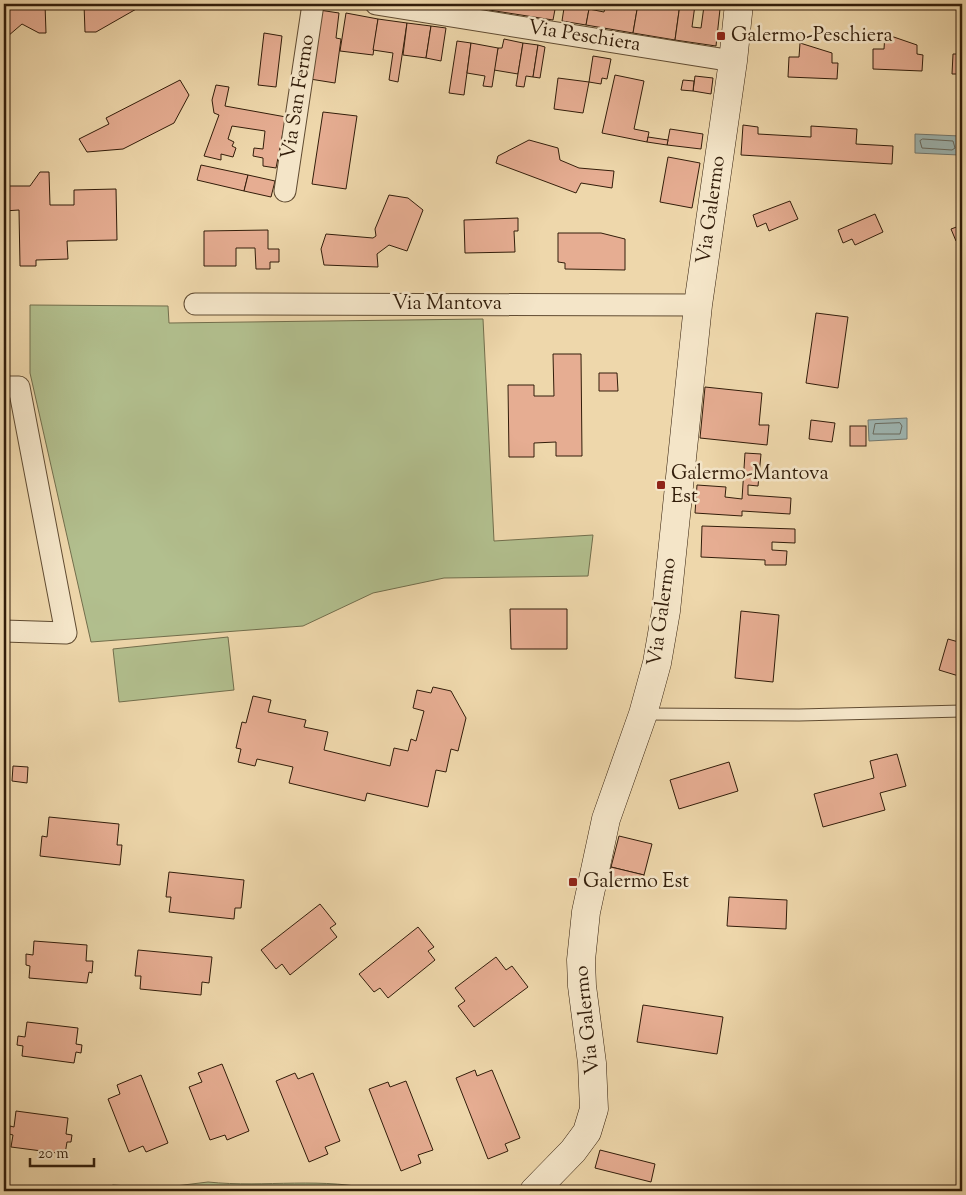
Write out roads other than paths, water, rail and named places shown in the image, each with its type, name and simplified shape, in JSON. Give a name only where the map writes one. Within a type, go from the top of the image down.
[{"type":"main road","name":"Via Galermo","points":[[534,1191],[573,1152],[587,1132],[594,1109],[594,1078],[581,978],[586,912],[606,819],[643,714],[657,663],[666,611],[698,305],[733,62],[739,4]]},
{"type":"street","name":"Via San Fermo","points":[[285,191],[314,4]]},
{"type":"street","name":"Via Peschiera","points":[[376,4],[733,62]]},
{"type":"street","name":"Via Mantova","points":[[195,304],[698,305]]},
{"type":"street","points":[[4,387],[19,387],[66,633],[4,630]]},
{"type":"lane","points":[[643,714],[799,715],[962,712]]},
{"type":"water","points":[[915,134],[960,136],[959,155],[915,153]]},
{"type":"water","points":[[907,418],[907,439],[869,441],[868,420]]},
{"type":"place","name":"Galermo-Peschiera","points":[[721,36]]},
{"type":"place","name":"Galermo-Mantova Est","points":[[661,485]]},
{"type":"place","name":"Galermo Est","points":[[573,882]]}]
